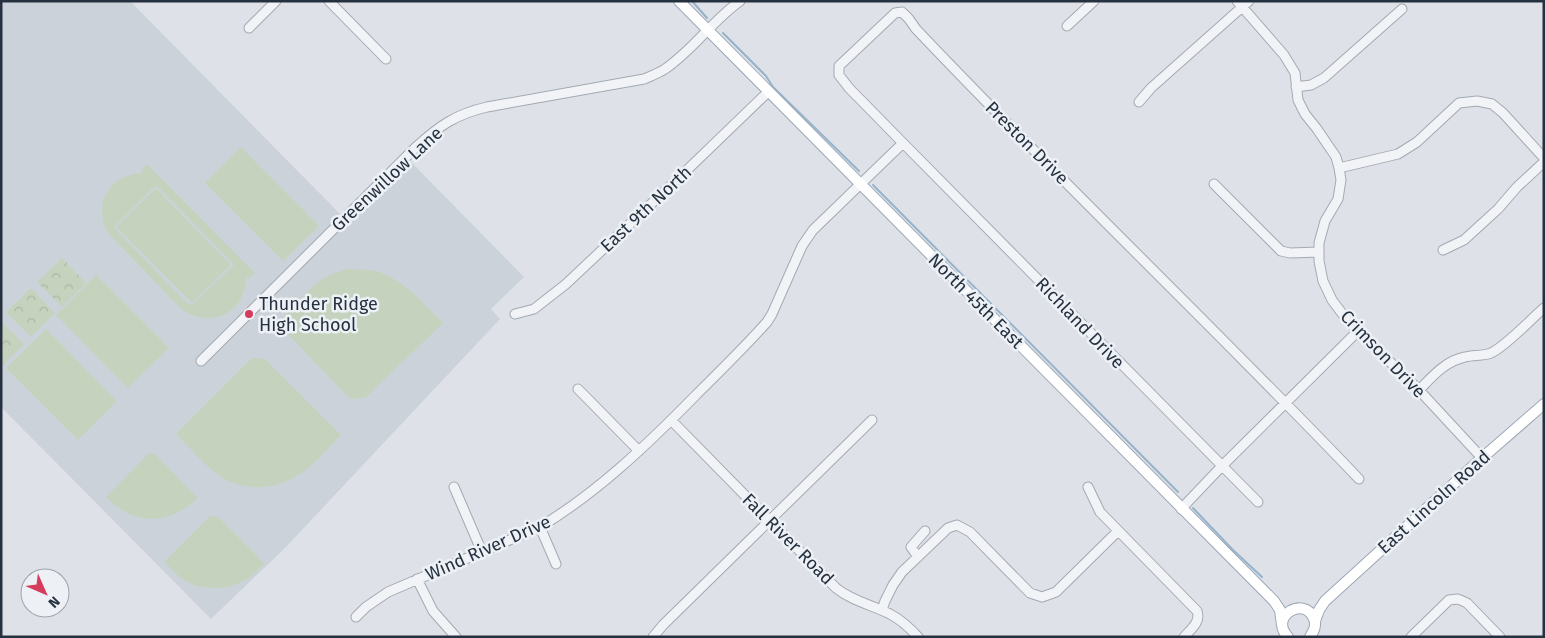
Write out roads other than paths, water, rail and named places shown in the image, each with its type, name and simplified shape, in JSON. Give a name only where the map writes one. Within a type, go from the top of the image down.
[{"type":"main road","name":"North 45th East","points":[[679,1],[860,186],[1274,601],[1283,607],[1299,609]]},
{"type":"main road","name":"East Lincoln Road","points":[[1299,609],[1313,608],[1325,601],[1544,404]]},
{"type":"main road","name":"North 45th East","points":[[1274,601],[1280,610],[1284,632]]},
{"type":"main road","name":"East Lincoln Road","points":[[1310,637],[1315,628],[1319,610],[1325,601]]},
{"type":"main road","points":[[1284,632],[1285,615],[1299,609],[1311,613],[1315,628]]},
{"type":"street","points":[[249,28],[276,1]]},
{"type":"street","points":[[329,1],[386,59]]},
{"type":"street","name":"Greenwillow Lane","points":[[201,361],[416,147],[453,118],[487,107],[644,79],[663,70],[679,58],[740,1]]},
{"type":"street","points":[[1067,26],[1094,1]]},
{"type":"street","points":[[1138,102],[1243,3]]},
{"type":"street","name":"Crimson Drive","points":[[1243,3],[1284,55],[1295,73],[1298,100],[1305,114],[1336,157],[1341,180],[1338,199],[1325,221],[1319,243],[1324,281],[1332,300],[1347,320],[1419,390],[1482,458]]},
{"type":"street","points":[[1296,87],[1311,85],[1324,78],[1402,9]]},
{"type":"street","name":"Preston Drive","points":[[904,143],[839,75],[839,66],[889,18],[895,13],[902,12],[975,91],[1286,403]]},
{"type":"street","name":"East 9th North","points":[[515,314],[534,310],[566,284],[768,92]]},
{"type":"street","points":[[1339,168],[1398,154],[1417,142],[1460,102],[1477,101],[1492,104],[1503,113],[1544,160],[1516,187],[1498,209],[1471,234],[1464,240],[1443,250]]},
{"type":"street","points":[[671,420],[767,322],[802,246],[813,230],[904,143]]},
{"type":"street","name":"Richland Drive","points":[[904,143],[1221,467],[1258,502]]},
{"type":"street","points":[[1214,184],[1281,251],[1290,253],[1319,252]]},
{"type":"street","points":[[1419,390],[1451,362],[1464,357],[1489,354],[1499,348],[1544,308]]},
{"type":"street","points":[[1181,509],[1358,331]]},
{"type":"street","points":[[578,389],[639,451]]},
{"type":"street","points":[[1286,403],[1360,479]]},
{"type":"street","name":"Wind River Drive","points":[[356,617],[388,592],[540,526],[561,514],[639,451],[671,420]]},
{"type":"street","name":"Fall River Road","points":[[671,420],[836,588],[852,598],[882,610],[902,622],[918,637]]},
{"type":"street","points":[[653,637],[669,619],[872,420]]},
{"type":"street","points":[[454,487],[482,552]]},
{"type":"street","points":[[1088,487],[1100,512],[1194,607],[1199,616],[1197,622],[1184,637]]},
{"type":"street","points":[[882,610],[893,584],[902,572],[948,528],[958,525],[970,532],[1030,593],[1042,597],[1056,592],[1118,531]]},
{"type":"street","points":[[540,526],[556,564]]},
{"type":"street","points":[[918,557],[911,547],[925,531]]},
{"type":"street","points":[[418,579],[433,612],[456,637]]},
{"type":"street","points":[[1411,637],[1449,600],[1458,599],[1466,603],[1500,637]]},
{"type":"waterway","points":[[692,1],[707,18]]},
{"type":"waterway","points":[[723,33],[766,76],[773,87],[859,171]]},
{"type":"waterway","points":[[873,185],[1178,492]]},
{"type":"waterway","points":[[1193,508],[1262,577]]},
{"type":"place","name":"Thunder Ridge High School","points":[[249,314]]}]
